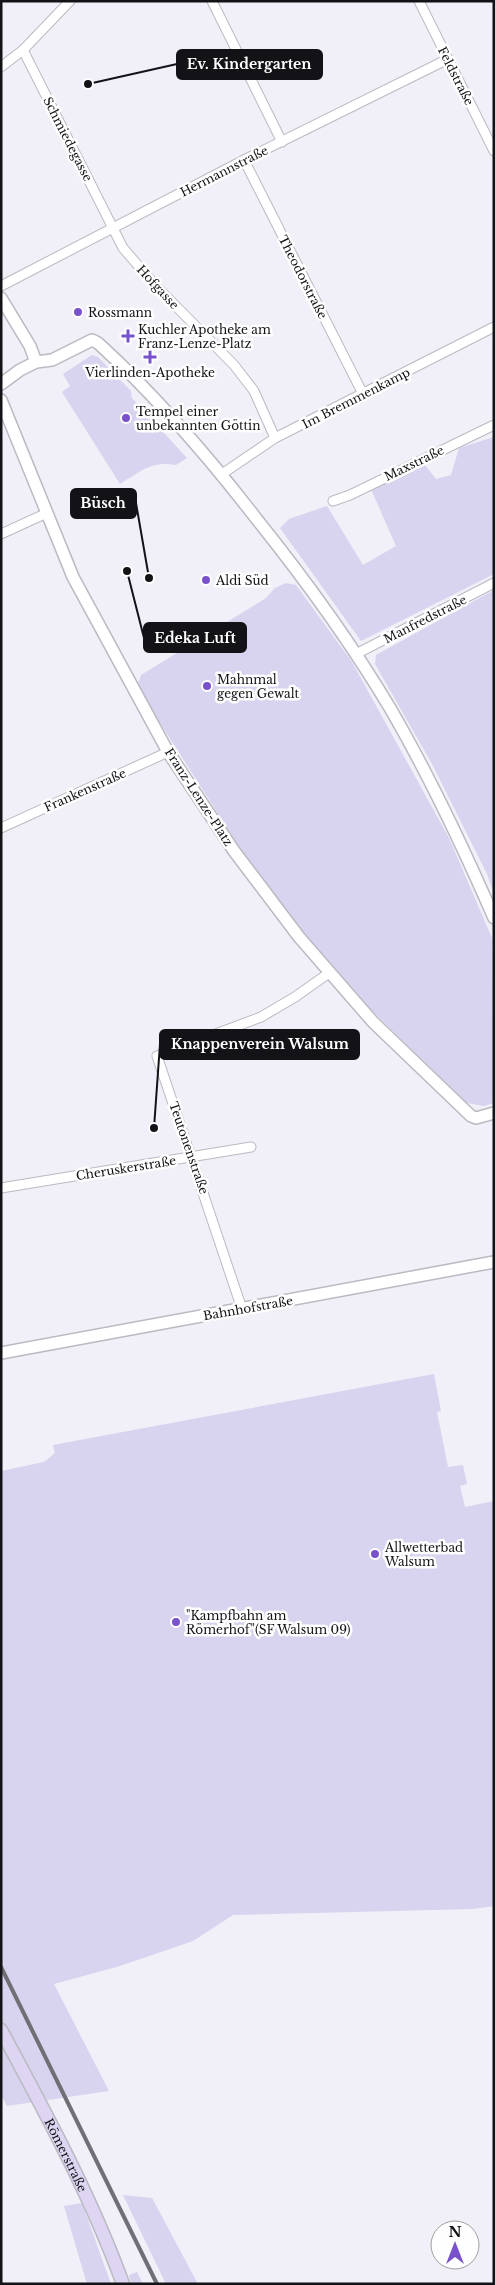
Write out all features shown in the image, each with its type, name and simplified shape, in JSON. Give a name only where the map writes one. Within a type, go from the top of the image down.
[{"type":"main road","name":"Römerstraße","points":[[1,2030],[68,2159],[111,2250],[123,2284]]},
{"type":"street","points":[[1,67],[24,50],[70,1]]},
{"type":"street","points":[[212,1],[282,142]]},
{"type":"street","name":"Feldstraße","points":[[419,1],[494,151]]},
{"type":"street","name":"Schmiedegasse","points":[[24,50],[113,229]]},
{"type":"street","name":"Hermannstraße","points":[[1,286],[244,160],[448,59]]},
{"type":"street","name":"Theodorstraße","points":[[244,160],[363,394]]},
{"type":"street","name":"Hofgasse","points":[[113,229],[123,248],[155,285],[229,359],[254,391],[275,438]]},
{"type":"street","points":[[1,298],[30,346],[36,362]]},
{"type":"street","name":"Im Bremmenkamp","points":[[222,474],[275,438],[494,327]]},
{"type":"street","points":[[1,384],[36,362],[52,360],[89,340],[95,341],[143,386],[222,474],[297,570],[356,654],[390,709],[458,836],[494,918]]},
{"type":"street","name":"Franz-Lenze-Platz","points":[[1,400],[73,577],[168,752],[234,851],[299,938],[373,1022],[455,1103],[471,1116],[476,1118],[494,1114]]},
{"type":"street","name":"Maxstraße","points":[[333,501],[350,495],[494,425]]},
{"type":"street","points":[[1,534],[47,513]]},
{"type":"street","name":"Manfredstraße","points":[[356,654],[494,583]]},
{"type":"street","name":"Frankenstraße","points":[[1,828],[168,752]]},
{"type":"street","name":"Teutonenstraße","points":[[242,1309],[157,1056],[261,1017],[295,997],[329,973]]},
{"type":"street","name":"Cheruskerstraße","points":[[1,1188],[251,1147]]},
{"type":"street","name":"Bahnhofstraße","points":[[1,1353],[494,1262]]},
{"type":"shaded area","points":[[92,355],[98,357],[131,391],[132,398],[187,458],[176,465],[159,464],[146,468],[120,484],[62,392],[70,386],[63,374]]},
{"type":"shaded area","points":[[494,437],[494,574],[361,641],[280,528],[289,519],[327,506],[363,565],[396,546],[371,489],[424,464],[436,479],[451,475],[459,448]]},
{"type":"shaded area","points":[[286,583],[296,585],[352,662],[449,838],[492,938],[494,1103],[484,1106],[467,1103],[331,971],[263,884],[137,687],[141,675],[266,598],[275,588]]},
{"type":"shaded area","points":[[494,590],[494,894],[487,874],[432,764],[375,664],[376,655]]},
{"type":"shaded area","points":[[434,1374],[441,1411],[437,1412],[448,1467],[463,1465],[467,1484],[460,1486],[465,1507],[494,1501],[494,1906],[473,1909],[233,1915],[193,1941],[120,1966],[54,1984],[109,2091],[7,2106],[1,2095],[1,1471],[44,1462],[55,1453],[53,1445]]},
{"type":"shaded area","points":[[123,2195],[152,2198],[198,2284],[166,2284]]},
{"type":"shaded area","points":[[82,2203],[111,2284],[87,2284],[64,2206]]},
{"type":"shaded area","points":[[137,2272],[143,2284],[131,2284],[129,2275]]},
{"type":"railway","points":[[1,1967],[157,2284]]},
{"type":"place","name":"Ev. Kindergarten","points":[[88,84]]},
{"type":"place","name":"Rossmann","points":[[78,312]]},
{"type":"place","name":"Kuchler Apotheke am Franz-Lenze-Platz","points":[[128,336]]},
{"type":"place","name":"Vierlinden-Apotheke","points":[[150,357]]},
{"type":"place","name":"Tempel einer unbekannten Göttin","points":[[126,418]]},
{"type":"place","name":"Edeka Luft","points":[[127,571]]},
{"type":"place","name":"Büsch","points":[[149,578]]},
{"type":"place","name":"Aldi Süd","points":[[206,580]]},
{"type":"place","name":"Mahnmal gegen Gewalt","points":[[207,686]]},
{"type":"place","name":"Knappenverein Walsum","points":[[154,1128]]},
{"type":"place","name":"Allwetterbad Walsum","points":[[375,1554]]},
{"type":"place","name":"\"Kampfbahn am Römerhof\"(SF Walsum 09)","points":[[176,1622]]}]
